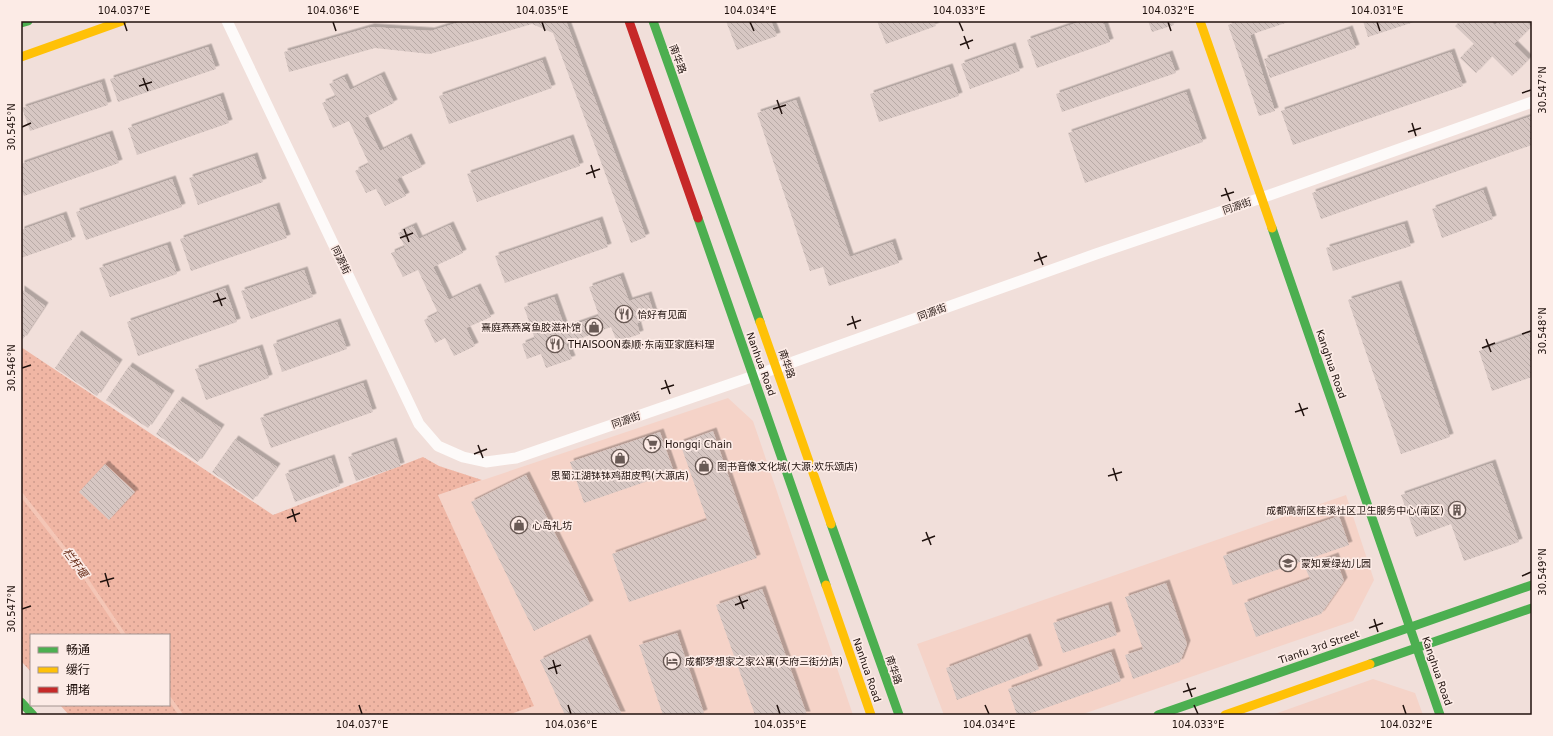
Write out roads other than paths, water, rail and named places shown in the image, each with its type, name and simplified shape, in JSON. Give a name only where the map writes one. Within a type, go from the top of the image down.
[{"type":"main road","points":[[21,23],[28,21]]},
{"type":"main road","points":[[21,57],[122,21]]},
{"type":"main road","name":"Nanhua Road","points":[[629,21],[871,715]]},
{"type":"main road","name":"南华路","points":[[653,21],[777,368],[898,715]]},
{"type":"main road","name":"Kanghua Road","points":[[1200,21],[1440,715]]},
{"type":"main road","name":"Tianfu 3rd Street","points":[[1158,715],[1532,585]]},
{"type":"main road","points":[[1225,715],[1532,608]]},
{"type":"main road","points":[[21,702],[33,715]]},
{"type":"street","name":"同源街","points":[[226,21],[419,424],[438,446],[463,457],[486,462],[516,458],[777,368],[1096,254],[1261,198],[1532,102]]},
{"type":"waterway","name":"栏杆堰","points":[[21,494],[76,564],[123,634]]},
{"type":"waterway","name":"栏杆堰","points":[[170,699],[181,715]]},
{"type":"place","name":"恰好有见面","points":[[624,314]]},
{"type":"place","name":"熹庭燕燕窝鱼胶滋补馆","points":[[594,327]]},
{"type":"place","name":"THAISOON泰顺·东南亚家庭料理","points":[[555,344]]},
{"type":"place","name":"Hongqi Chain","points":[[652,444]]},
{"type":"place","name":"思蜀江湖钵钵鸡甜皮鸭(大源店)","points":[[620,458]]},
{"type":"place","name":"图书音像文化城(大源·欢乐颂店)","points":[[704,466]]},
{"type":"place","name":"成都高新区桂溪社区卫生服务中心(南区)","points":[[1457,510]]},
{"type":"place","name":"心岛礼坊","points":[[519,525]]},
{"type":"place","name":"蒙知爱绿幼儿园","points":[[1288,563]]},
{"type":"place","name":"成都梦想家之家公寓(天府三街分店)","points":[[672,661]]}]
